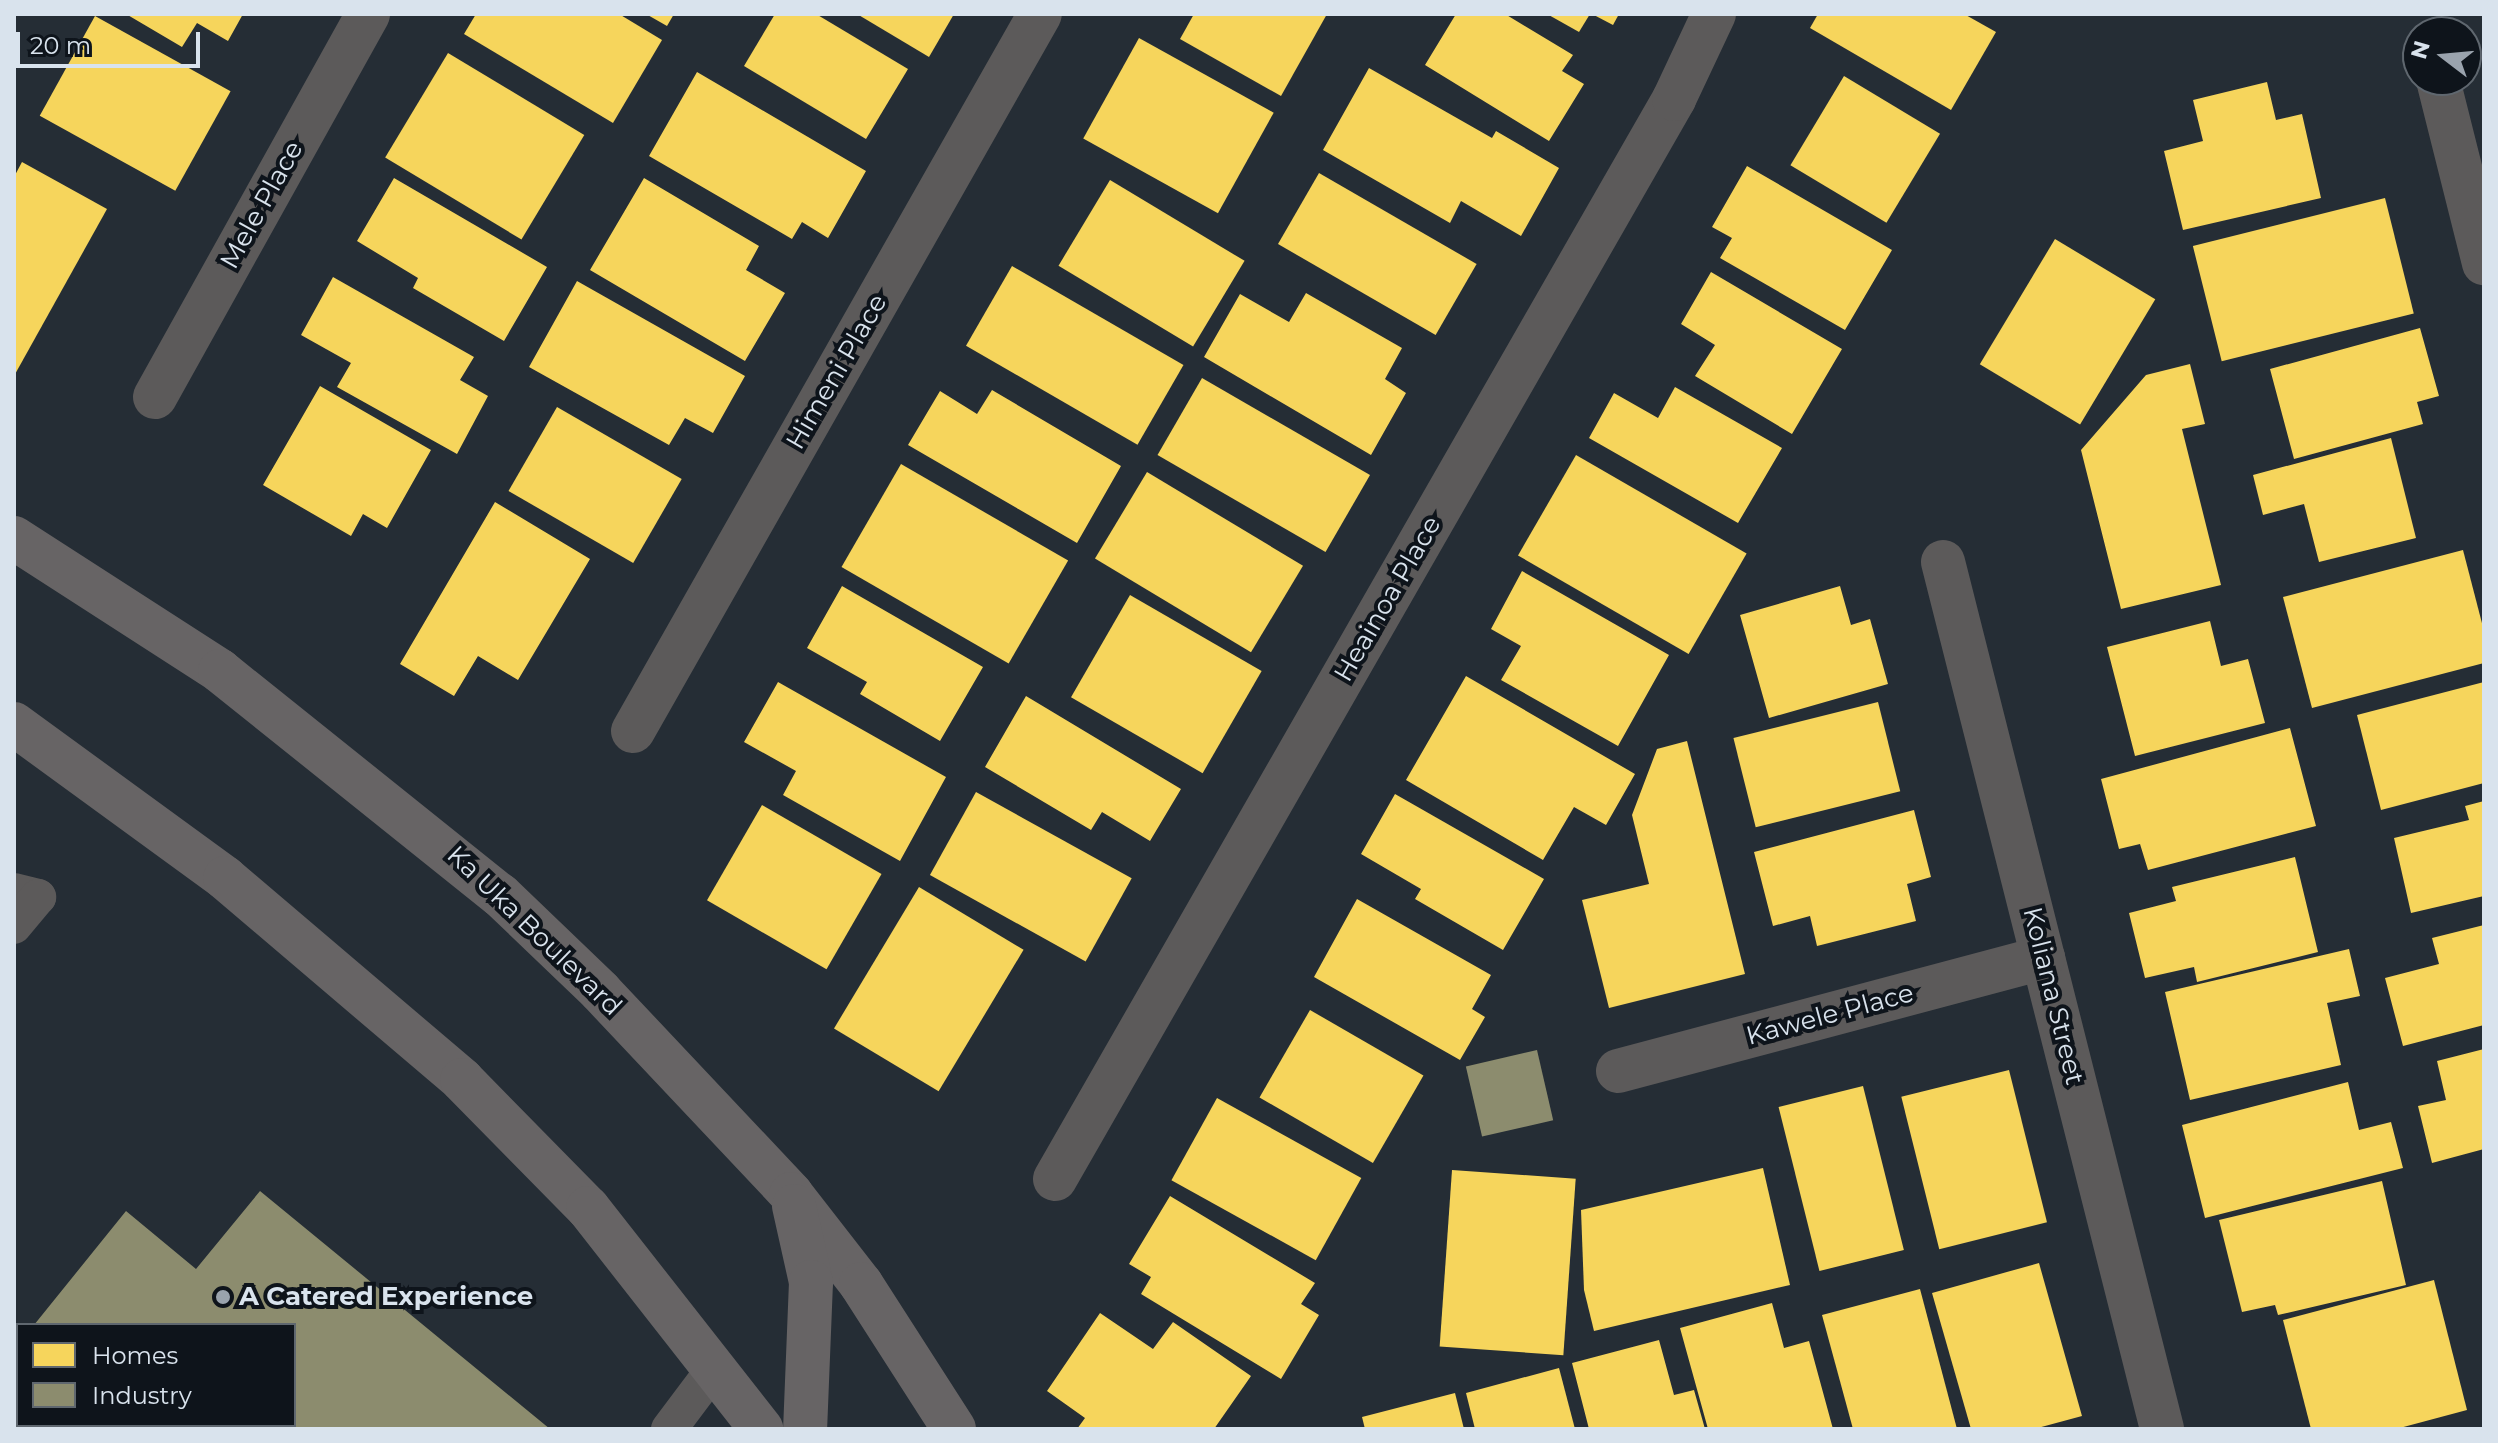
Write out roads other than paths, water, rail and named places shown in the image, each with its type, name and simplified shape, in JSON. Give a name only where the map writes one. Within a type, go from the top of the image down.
[{"type":"main road","name":"Ka Uka Boulevard","points":[[14,538],[220,671],[440,842],[600,991],[791,1194],[861,1284],[954,1429]]},
{"type":"main road","points":[[14,724],[225,878],[462,1080],[588,1208],[761,1429]]},
{"type":"main road","points":[[791,1194],[811,1282],[811,1385],[805,1429]]},
{"type":"street","name":"Mele Place","points":[[155,397],[368,14]]},
{"type":"street","name":"Himeni Place","points":[[633,731],[1040,14]]},
{"type":"street","name":"Heainoa Place","points":[[1055,1179],[1666,113],[1714,14]]},
{"type":"street","points":[[2442,96],[2484,263]]},
{"type":"street","name":"Koliana Street","points":[[1943,562],[2162,1429]]},
{"type":"street","name":"Kawele Place","points":[[1618,1071],[2043,958]]},
{"type":"lane","points":[[14,891],[38,897],[14,926]]},
{"type":"lane","points":[[669,1429],[714,1369]]},
{"type":"place","name":"A Catered Experience","points":[[223,1297]]}]
